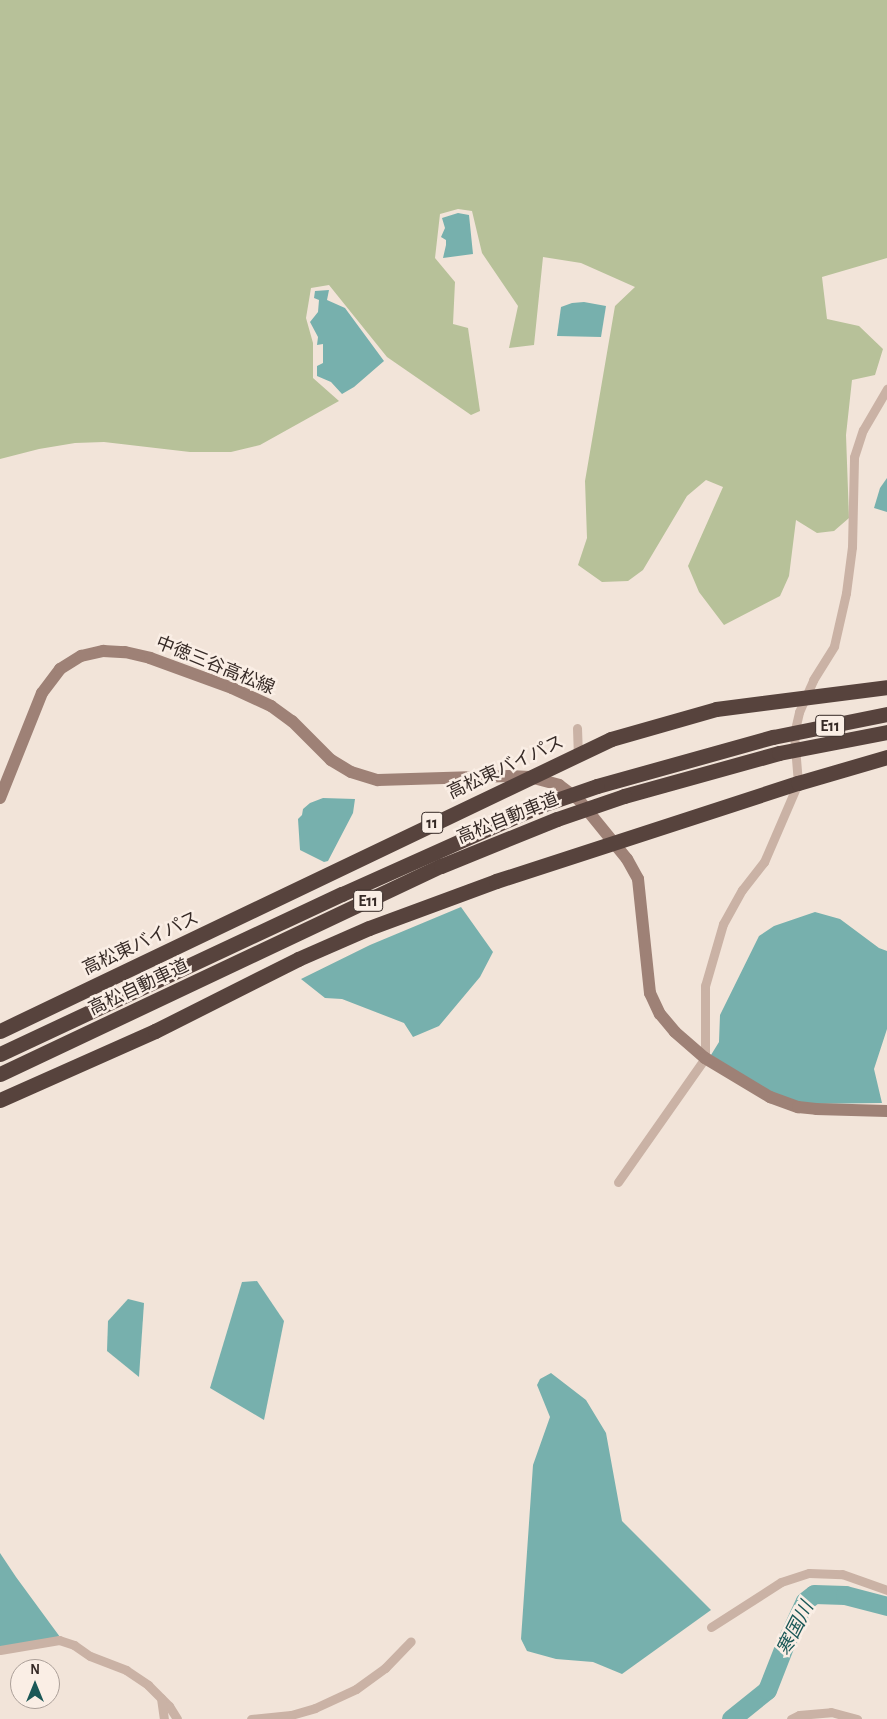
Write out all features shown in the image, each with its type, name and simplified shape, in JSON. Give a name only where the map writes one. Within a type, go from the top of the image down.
[{"type":"highway","name":"高松東バイパス","points":[[0,1030],[611,739],[716,709],[887,687]]},
{"type":"highway","name":"高松自動車道","points":[[0,1054],[342,894],[539,806],[597,786],[773,737],[887,714]]},
{"type":"highway","name":"高松自動車道","points":[[0,1074],[441,866],[557,819],[624,796],[780,754],[887,732]]},
{"type":"highway","points":[[0,1100],[155,1031],[298,960],[369,928],[496,880],[798,782],[887,757]]},
{"type":"main road","name":"中徳三谷高松線","points":[[0,798],[42,693],[60,669],[81,656],[103,651],[125,652],[150,658],[232,688],[271,706],[292,721],[331,760],[351,772],[378,780],[530,777],[559,785],[579,800],[627,859],[638,879],[650,993],[660,1014],[675,1032],[705,1058],[770,1097],[798,1107],[887,1111]]},
{"type":"street","points":[[618,1182],[705,1058],[705,986],[724,924],[742,890],[764,862],[798,782],[794,734],[799,712],[812,680],[834,646],[846,593],[852,548],[854,458],[863,430],[887,389]]},
{"type":"street","points":[[576,728],[578,754]]},
{"type":"street","points":[[711,1626],[781,1582],[809,1573],[842,1574],[887,1590]]},
{"type":"street","points":[[0,1650],[59,1640],[126,1670],[148,1685],[178,1719]]},
{"type":"street","points":[[251,1719],[291,1715],[316,1708],[348,1693],[385,1668],[410,1641]]},
{"type":"street","points":[[161,1698],[164,1719]]},
{"type":"street","points":[[791,1719],[799,1715],[831,1712],[857,1719]]},
{"type":"green space","points":[[0,0],[887,0],[887,258],[822,277],[827,319],[859,326],[883,349],[875,375],[852,380],[846,435],[849,518],[834,531],[817,533],[796,520],[789,576],[780,596],[724,625],[699,592],[688,566],[723,487],[706,480],[687,496],[643,570],[628,581],[602,582],[578,565],[587,538],[585,481],[615,306],[635,287],[581,263],[543,257],[534,345],[509,348],[518,306],[482,253],[472,211],[458,209],[440,214],[435,258],[455,282],[453,324],[468,328],[480,411],[471,415],[387,357],[329,285],[311,288],[306,318],[313,343],[313,378],[339,401],[260,445],[231,452],[190,452],[104,442],[75,443],[39,449],[0,459]]},
{"type":"water","points":[[458,213],[469,215],[473,254],[443,258],[446,240],[441,237],[445,228],[442,218]]},
{"type":"water","points":[[329,290],[327,300],[345,308],[384,361],[354,387],[342,394],[331,382],[317,376],[317,366],[323,363],[323,344],[317,345],[318,337],[310,322],[318,312],[319,300],[314,298],[315,291]]},
{"type":"water","points":[[584,302],[606,306],[601,337],[557,336],[561,307],[572,303]]},
{"type":"water","points":[[887,478],[887,512],[874,508],[880,488]]},
{"type":"water","points":[[323,798],[355,799],[353,813],[328,861],[324,862],[300,850],[298,819],[302,815],[303,809],[310,803]]},
{"type":"water","points":[[461,907],[493,952],[480,977],[439,1026],[413,1037],[404,1023],[342,999],[325,998],[301,979],[370,945]]},
{"type":"water","points":[[815,912],[840,919],[879,948],[887,951],[887,1029],[874,1069],[882,1103],[802,1104],[771,1095],[711,1055],[719,1042],[720,1015],[759,936],[774,926]]},
{"type":"water","points":[[257,1281],[284,1321],[264,1420],[210,1388],[242,1282]]},
{"type":"water","points":[[128,1299],[144,1303],[139,1377],[107,1351],[108,1321]]},
{"type":"water","points":[[551,1373],[586,1400],[606,1433],[622,1521],[711,1610],[622,1674],[593,1662],[556,1659],[527,1651],[521,1639],[533,1465],[550,1417],[537,1385],[540,1379]]},
{"type":"water","points":[[0,1553],[16,1577],[60,1637],[0,1647]]},
{"type":"waterway","name":"寒国川","points":[[731,1719],[767,1690],[785,1644],[805,1601],[814,1594],[845,1595],[887,1606]]}]
